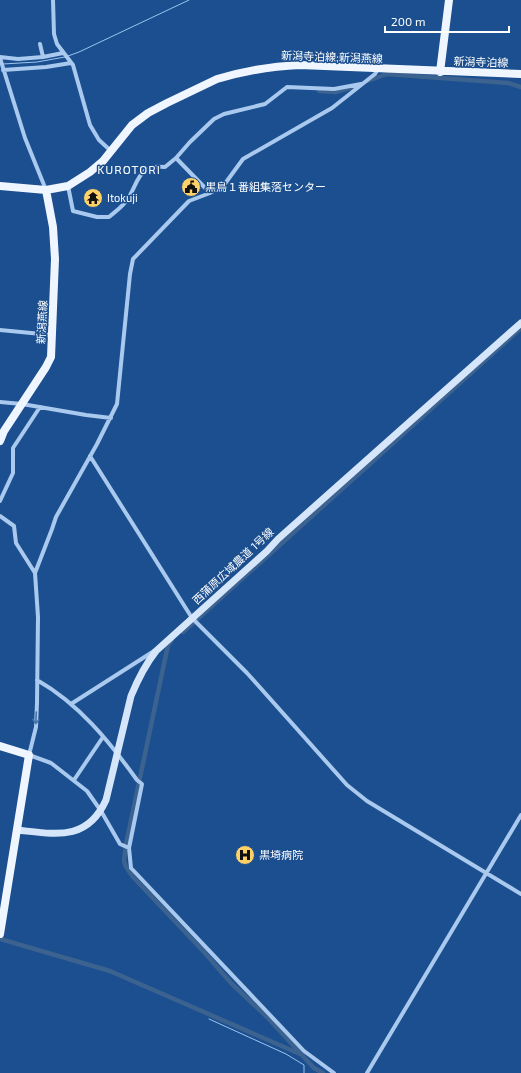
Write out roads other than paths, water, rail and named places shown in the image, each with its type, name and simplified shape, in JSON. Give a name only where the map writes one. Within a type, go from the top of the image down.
[{"type":"main road","points":[[440,72],[449,0]]},
{"type":"main road","name":"新潟寺泊線;新潟燕線","points":[[46,190],[68,186],[90,172],[103,162],[132,125],[148,113],[217,78],[274,66],[300,65],[440,72]]},
{"type":"main road","name":"新潟寺泊線","points":[[440,72],[521,74]]},
{"type":"main road","points":[[0,186],[46,190]]},
{"type":"main road","name":"新潟燕線","points":[[0,441],[4,431],[51,357],[55,251],[46,190]]},
{"type":"main road","points":[[0,746],[29,755],[0,934]]},
{"type":"street","points":[[53,0],[54,34],[57,44],[70,61],[76,72],[90,124],[99,140],[111,151]]},
{"type":"street","points":[[40,44],[43,57]]},
{"type":"street","points":[[46,190],[25,138],[0,58],[18,59],[64,54]]},
{"type":"street","points":[[3,69],[46,67],[70,61]]},
{"type":"street","points":[[129,848],[120,844],[101,811],[87,791],[51,763],[29,755],[36,726],[38,618],[35,573],[56,517],[111,418],[117,404],[130,274],[133,259],[189,201],[210,193],[224,185],[243,159],[332,108],[375,74],[378,69]]},
{"type":"street","points":[[68,186],[73,211],[97,217],[109,218],[129,197],[137,178],[144,170],[158,166],[165,167],[176,158],[214,119],[224,114],[265,104],[287,87],[334,89],[362,84]]},
{"type":"street","points":[[176,158],[210,193]]},
{"type":"street","name":"西蒲原広域農道 1号線","points":[[17,830],[61,834],[75,831],[93,820],[101,811],[106,800],[135,685],[142,670],[156,651],[267,551],[278,538],[521,323]]},
{"type":"street","points":[[0,330],[52,335]]},
{"type":"street","points":[[0,402],[40,406],[86,415],[111,418]]},
{"type":"street","points":[[0,501],[13,472],[13,448],[40,406]]},
{"type":"street","points":[[90,456],[192,618],[247,673],[347,785],[367,801],[521,894]]},
{"type":"street","points":[[0,516],[14,526],[16,543],[35,573]]},
{"type":"street","points":[[71,704],[139,660],[156,651]]},
{"type":"street","points":[[37,680],[54,689],[95,726],[137,780],[142,784],[129,848],[130,868],[304,1051],[334,1073]]},
{"type":"street","points":[[74,780],[103,737]]},
{"type":"street","points":[[367,1073],[521,815]]},
{"type":"waterway","points":[[68,56],[189,0]]},
{"type":"waterway","points":[[3,64],[37,62],[65,57]]},
{"type":"waterway","points":[[367,81],[387,74],[508,83],[521,87]]},
{"type":"waterway","points":[[319,91],[336,92],[359,85]]},
{"type":"waterway","points":[[183,632],[521,328]]},
{"type":"waterway","points":[[172,640],[168,645],[126,844],[124,861],[126,867],[133,877],[204,952],[231,983],[268,1018],[314,1068],[323,1073]]},
{"type":"waterway","points":[[0,939],[110,971],[300,1054]]},
{"type":"waterway","points":[[209,1019],[286,1054],[304,1065],[304,1073]]},
{"type":"place","name":"黒鳥１番組集落センター","points":[[191,187]]},
{"type":"place","name":"Itokuji","points":[[93,198]]},
{"type":"place","name":"黒埼病院","points":[[245,855]]},
{"type":"district","name":"KUROTORI","points":[[129,170]]}]
